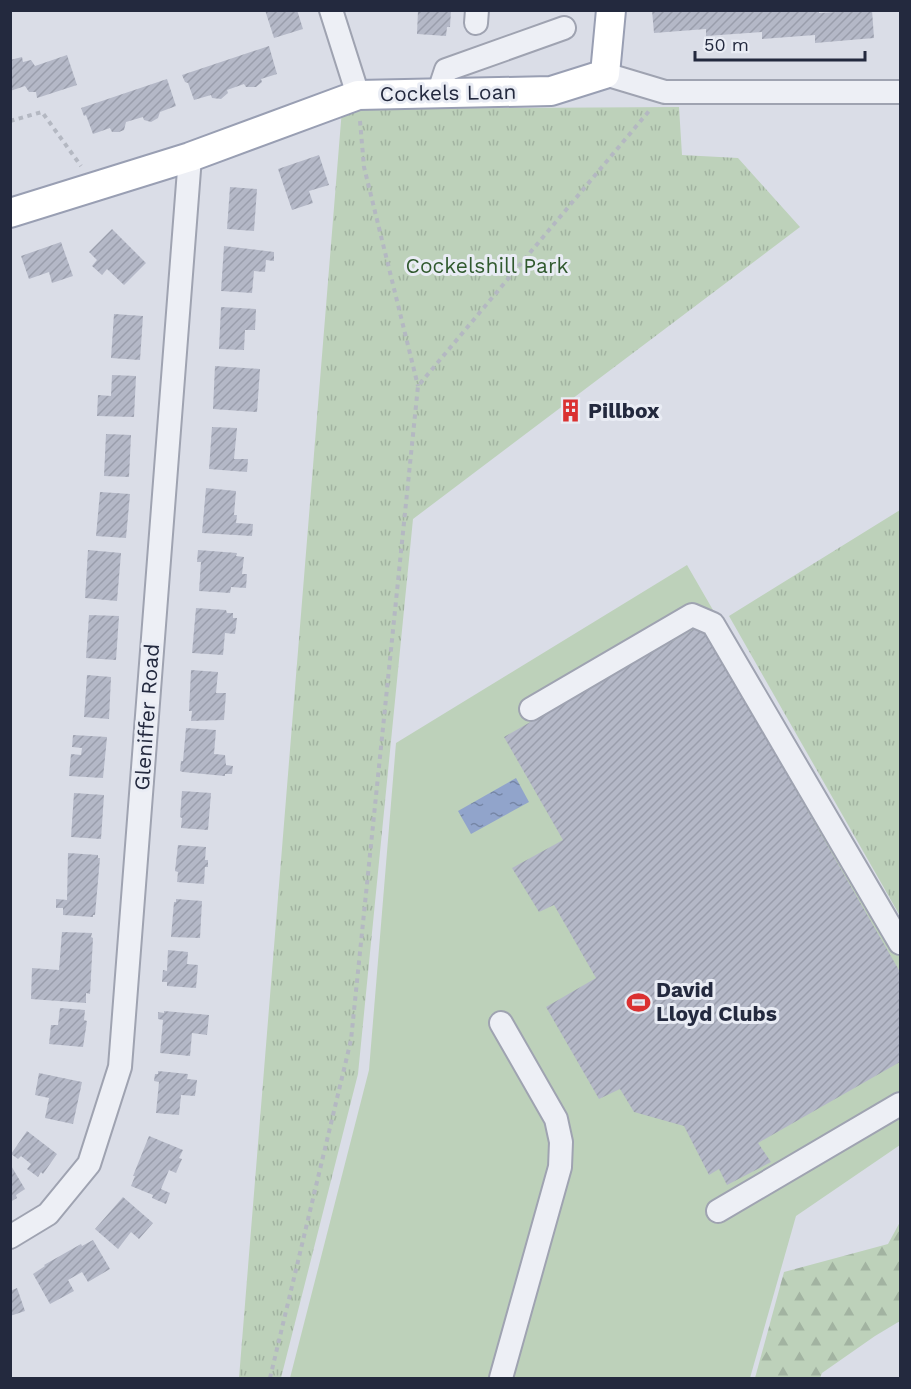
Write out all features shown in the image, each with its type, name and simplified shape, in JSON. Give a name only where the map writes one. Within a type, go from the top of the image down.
[{"type":"main road","points":[[605,74],[611,10]]},
{"type":"main road","name":"Cockels Loan","points":[[10,213],[190,157],[358,95],[551,91],[605,74]]},
{"type":"street","points":[[331,10],[358,95]]},
{"type":"street","points":[[438,94],[446,70],[564,27]]},
{"type":"street","points":[[605,74],[665,92],[900,92]]},
{"type":"street","name":"Gleniffer Road","points":[[10,1237],[48,1214],[89,1164],[120,1067],[190,157]]},
{"type":"street","points":[[531,709],[692,615],[712,624],[900,943]]},
{"type":"street","points":[[501,1023],[556,1119],[561,1142],[560,1167],[501,1378]]},
{"type":"street","points":[[718,1210],[900,1104]]},
{"type":"path","points":[[418,386],[665,92]]},
{"type":"path","points":[[270,1378],[351,1040],[418,386],[364,167],[358,95]]},
{"type":"path","points":[[10,121],[42,112],[95,186]]},
{"type":"green space","name":"Cockelshill Park","points":[[679,107],[682,155],[738,158],[800,227],[413,519],[358,1074],[281,1378],[239,1378],[342,109]]},
{"type":"green space","points":[[900,510],[900,916],[729,616]]},
{"type":"green space","name":"David Lloyd Clubs","points":[[687,565],[900,934],[900,1145],[796,1216],[750,1378],[290,1378],[369,1070],[396,743]]},
{"type":"green space","points":[[900,1222],[900,1321],[822,1373],[820,1378],[755,1378],[784,1272],[888,1244]]},
{"type":"water","points":[[516,778],[529,802],[471,834],[458,811]]},
{"type":"building","points":[[265,10],[297,10],[303,29],[274,38]]},
{"type":"building","points":[[418,10],[451,10],[450,27],[447,27],[446,36],[417,34]]},
{"type":"building","points":[[652,10],[819,10],[819,13],[872,10],[874,38],[815,43],[815,35],[762,39],[762,32],[706,36],[706,29],[654,33]]},
{"type":"building","points":[[269,46],[277,74],[261,79],[262,82],[256,87],[246,87],[244,84],[227,90],[228,93],[221,99],[212,98],[211,95],[194,100],[188,83],[182,75]]},
{"type":"building","points":[[67,55],[77,85],[37,98],[36,92],[29,92],[25,86],[10,91],[10,60],[22,57],[23,62],[31,60],[35,66]]},
{"type":"building","points":[[167,79],[176,106],[160,112],[158,118],[151,122],[144,120],[143,117],[126,122],[124,130],[119,132],[112,132],[110,128],[93,134],[81,108]]},
{"type":"building","points":[[319,155],[329,185],[309,191],[313,203],[292,210],[278,169]]},
{"type":"building","points":[[230,187],[257,189],[254,231],[227,229]]},
{"type":"building","points":[[112,229],[146,263],[124,285],[107,269],[102,275],[92,266],[97,260],[89,252]]},
{"type":"building","points":[[61,242],[73,276],[52,283],[49,272],[29,279],[21,256]]},
{"type":"building","points":[[224,246],[274,252],[274,261],[266,260],[265,272],[254,271],[252,293],[221,291]]},
{"type":"building","points":[[221,307],[256,309],[255,330],[245,330],[244,350],[219,349]]},
{"type":"building","points":[[114,314],[143,316],[140,360],[111,358]]},
{"type":"building","points":[[215,366],[260,369],[257,412],[213,409]]},
{"type":"building","points":[[112,375],[136,376],[134,417],[97,416],[98,395],[111,396]]},
{"type":"building","name":"Pillbox","points":[[572,405],[576,410],[567,417],[563,412]]},
{"type":"building","points":[[212,427],[237,428],[234,459],[248,459],[247,472],[209,469]]},
{"type":"building","points":[[106,434],[131,435],[129,477],[104,476]]},
{"type":"building","points":[[206,488],[236,491],[234,515],[237,515],[236,523],[253,524],[252,536],[202,533]]},
{"type":"building","points":[[100,492],[130,494],[126,538],[96,536]]},
{"type":"building","points":[[88,550],[121,553],[117,601],[85,598]]},
{"type":"building","points":[[198,550],[237,553],[236,556],[244,557],[242,574],[247,574],[246,588],[231,587],[230,593],[199,591],[201,562],[197,562]]},
{"type":"building","points":[[196,608],[226,610],[227,613],[233,613],[233,618],[237,618],[235,634],[225,633],[223,655],[192,653]]},
{"type":"building","points":[[89,615],[119,616],[116,660],[86,658]]},
{"type":"building","points":[[701,625],[900,972],[900,1062],[758,1143],[771,1162],[727,1185],[719,1169],[709,1175],[684,1126],[634,1112],[620,1089],[599,1099],[546,1007],[596,978],[554,905],[539,912],[512,868],[563,840],[504,737]]},
{"type":"building","points":[[191,670],[218,672],[216,693],[226,693],[224,720],[191,721],[192,711],[189,711]]},
{"type":"building","points":[[87,675],[111,677],[109,719],[84,717]]},
{"type":"building","points":[[186,728],[216,730],[214,754],[225,755],[226,765],[233,766],[232,774],[225,774],[225,776],[180,771]]},
{"type":"building","points":[[73,735],[107,737],[103,778],[69,776],[71,754],[81,755],[82,748],[72,747]]},
{"type":"building","points":[[182,791],[211,793],[208,830],[181,828]]},
{"type":"building","points":[[74,793],[104,795],[101,839],[71,837]]},
{"type":"building","points":[[178,845],[206,847],[205,860],[208,860],[208,867],[205,867],[204,884],[177,882],[178,872],[175,871]]},
{"type":"building","points":[[68,853],[98,855],[100,858],[93,917],[63,915],[63,908],[56,908],[56,899],[67,900]]},
{"type":"building","points":[[176,899],[202,901],[200,938],[171,937]]},
{"type":"building","points":[[62,932],[92,933],[90,994],[86,993],[86,1003],[31,999],[32,968],[59,970]]},
{"type":"building","points":[[168,950],[188,952],[187,964],[198,965],[196,988],[167,986],[167,982],[162,982],[163,970],[167,971]]},
{"type":"building","points":[[60,1008],[85,1010],[84,1020],[87,1021],[83,1047],[49,1044],[51,1025],[58,1025]]},
{"type":"building","points":[[164,1011],[209,1015],[207,1035],[192,1033],[190,1056],[160,1053],[163,1020],[158,1019],[158,1012],[164,1013]]},
{"type":"building","points":[[158,1071],[188,1074],[187,1079],[197,1080],[195,1096],[181,1095],[179,1115],[156,1113],[159,1082],[154,1081]]},
{"type":"building","points":[[39,1073],[82,1082],[73,1124],[45,1118],[49,1098],[35,1095]]},
{"type":"building","points":[[27,1131],[57,1154],[43,1174],[41,1172],[38,1177],[27,1169],[31,1164],[21,1156],[18,1159],[11,1154]]},
{"type":"building","points":[[149,1136],[183,1150],[176,1173],[169,1170],[161,1189],[170,1193],[166,1204],[152,1198],[153,1195],[131,1186]]},
{"type":"building","points":[[10,1164],[25,1189],[10,1202]]},
{"type":"building","points":[[123,1197],[153,1223],[139,1239],[131,1232],[118,1249],[95,1229]]},
{"type":"building","points":[[93,1240],[110,1269],[88,1282],[82,1272],[68,1280],[74,1291],[50,1304],[33,1274],[44,1265],[81,1244],[82,1246]]},
{"type":"building","points":[[17,1288],[25,1311],[10,1316],[10,1291]]},
{"type":"place","name":"Pillbox","points":[[570,411]]},
{"type":"place","name":"David Lloyd Clubs","points":[[638,1002]]}]
